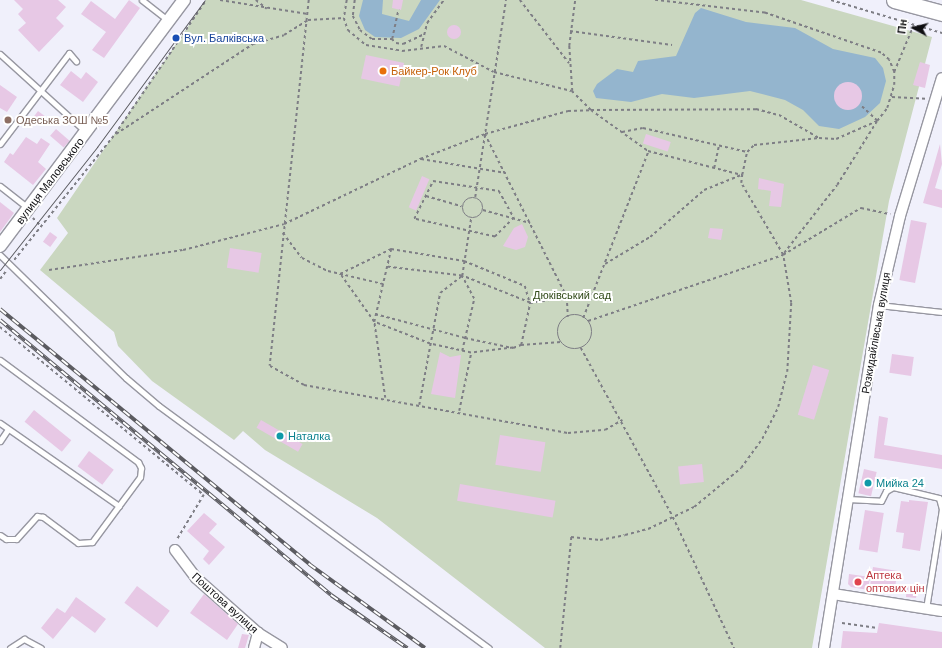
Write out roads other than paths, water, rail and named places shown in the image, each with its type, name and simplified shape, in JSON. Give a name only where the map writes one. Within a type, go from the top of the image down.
[{"type":"main road","points":[[894,0],[942,13]]},
{"type":"street","name":"вулиця Маловського","points":[[0,246],[87,133],[184,0]]},
{"type":"street","name":"Розкидайлівська вулиця","points":[[824,648],[879,305],[900,216],[934,100],[942,78]]},
{"type":"street","name":"Поштова вулиця","points":[[175,550],[196,578],[258,633],[282,648]]},
{"type":"street","points":[[833,594],[942,611]]},
{"type":"street","points":[[254,648],[258,633]]},
{"type":"lane","points":[[142,0],[169,21]]},
{"type":"lane","points":[[0,144],[69,53],[76,61]]},
{"type":"lane","points":[[0,54],[87,133]]},
{"type":"lane","points":[[0,186],[29,209]]},
{"type":"lane","points":[[0,255],[11,264],[126,378],[159,406],[489,648]]},
{"type":"lane","points":[[879,305],[942,312]]},
{"type":"lane","points":[[0,360],[138,462],[140,477],[92,542],[78,543],[43,517],[37,516],[16,538],[6,539],[0,535]]},
{"type":"lane","points":[[0,423],[119,506]]},
{"type":"lane","points":[[0,441],[8,429]]},
{"type":"lane","points":[[848,499],[881,501],[886,492],[893,487],[939,498],[942,509],[926,608]]},
{"type":"lane","points":[[10,648],[24,639],[41,648]]},
{"type":"water","points":[[363,0],[383,0],[382,14],[409,21],[421,0],[440,0],[419,29],[401,38],[375,37],[365,30],[359,16]]},
{"type":"water","points":[[701,8],[746,22],[795,28],[833,49],[875,58],[883,68],[886,81],[880,103],[865,117],[839,129],[819,126],[803,110],[785,100],[750,91],[694,98],[662,94],[631,102],[596,98],[593,91],[597,84],[617,69],[633,72],[638,61],[676,56],[695,13]]},
{"type":"tram line","points":[[0,270],[97,147],[205,0]]},
{"type":"railway","points":[[0,309],[309,564],[425,648]]},
{"type":"railway","points":[[0,320],[331,595],[407,648]]},
{"type":"place","name":"Вул. Балківська","points":[[176,38]]},
{"type":"place","name":"Байкер-Рок Клуб","points":[[383,71]]},
{"type":"place","name":"Одеська ЗОШ №5","points":[[8,120]]},
{"type":"place","name":"Наталка","points":[[280,436]]},
{"type":"place","name":"Мийка 24","points":[[868,483]]},
{"type":"place","name":"Аптека оптових цін","points":[[858,582]]},
{"type":"park label","name":"Дюківський сад","points":[[572,295]]}]
